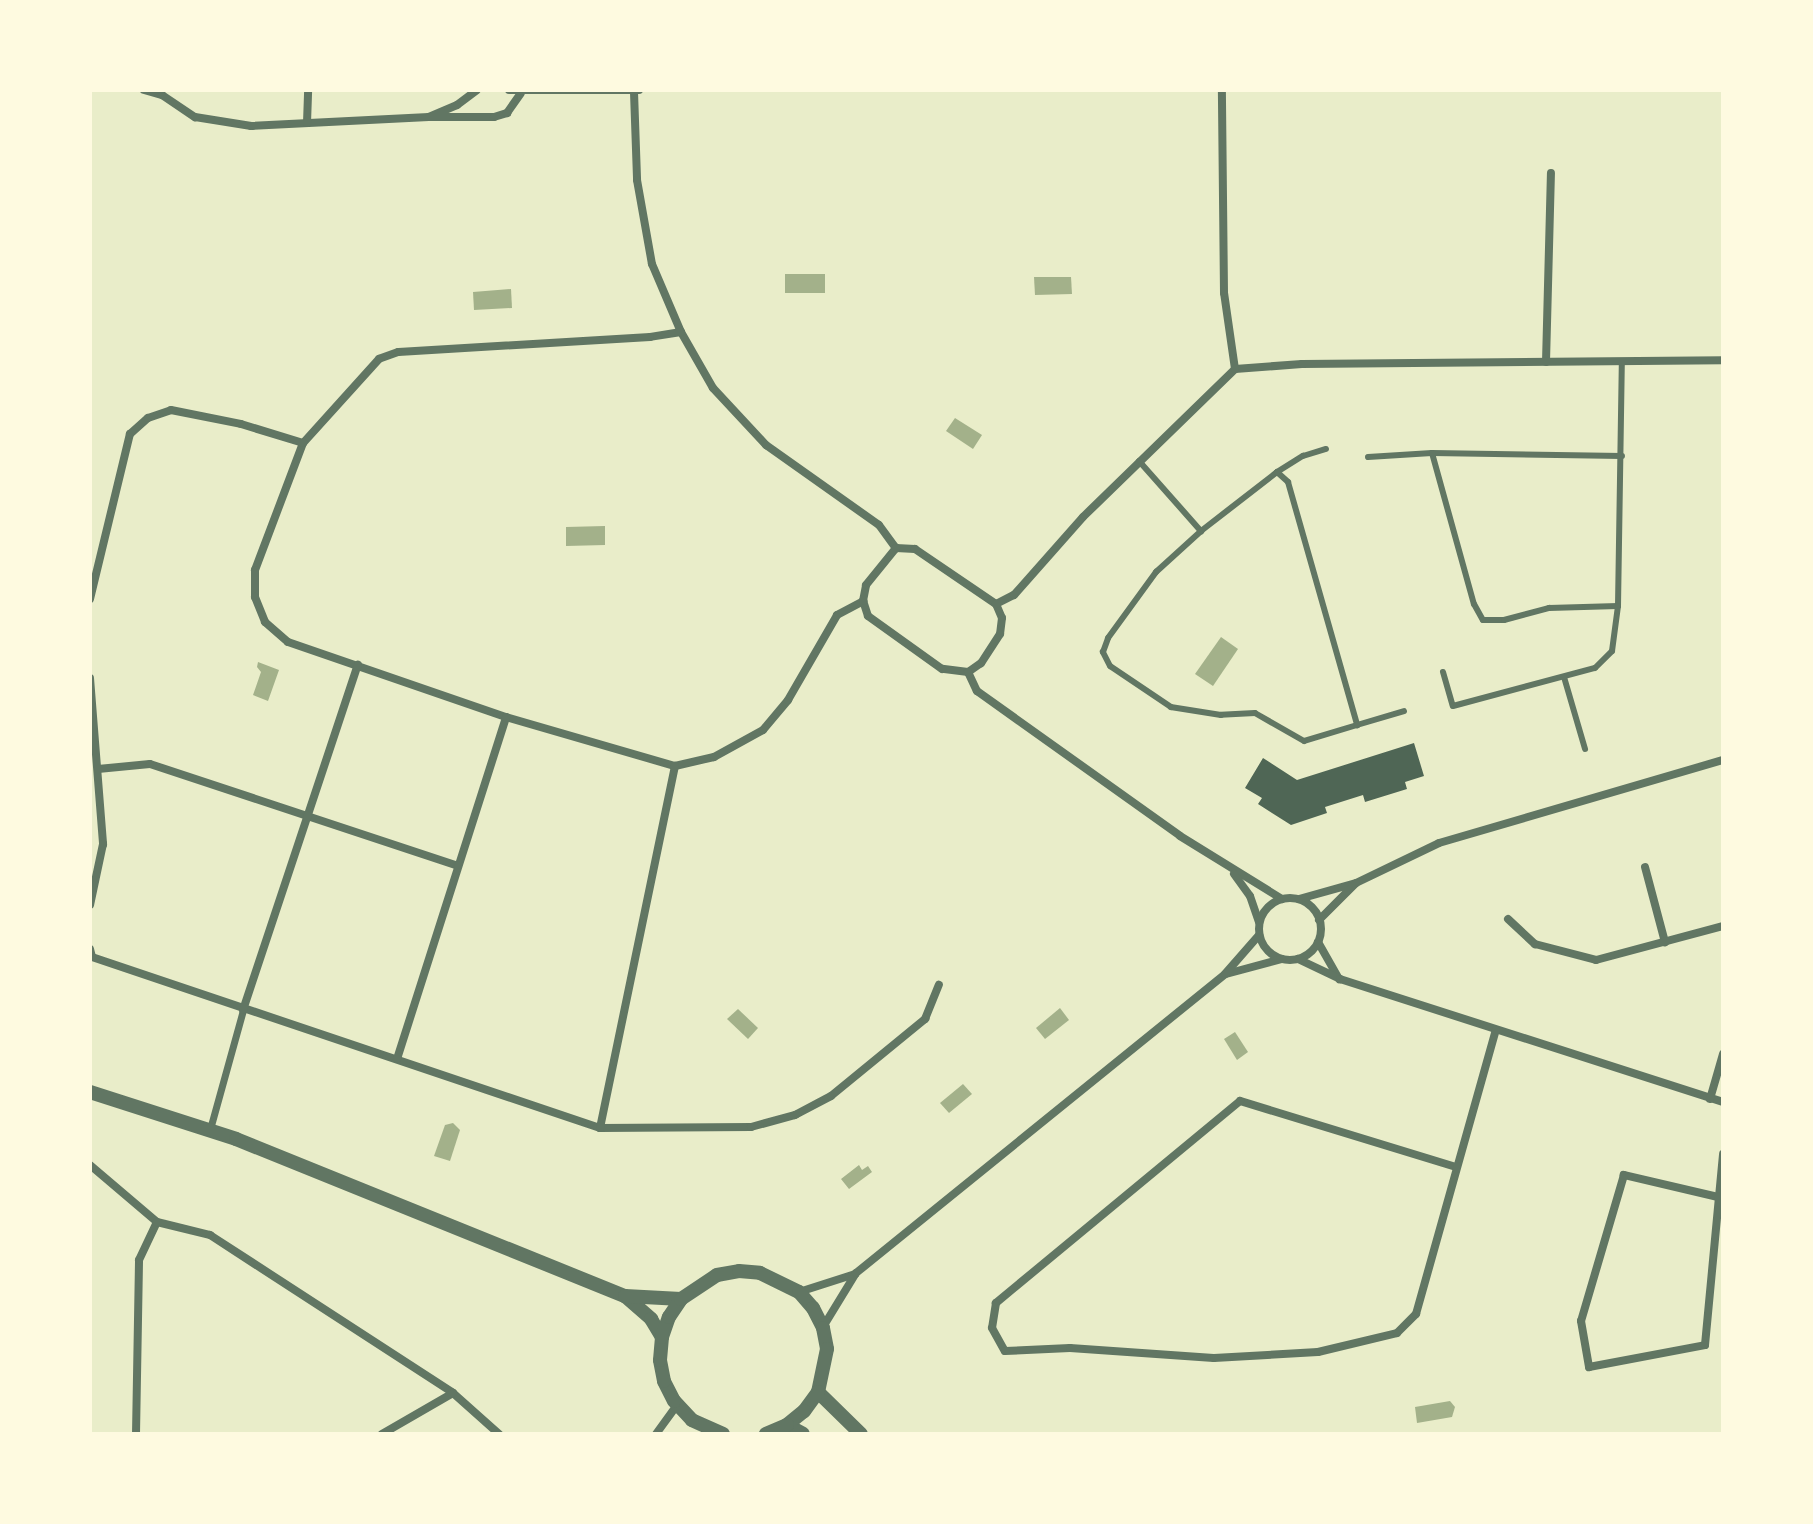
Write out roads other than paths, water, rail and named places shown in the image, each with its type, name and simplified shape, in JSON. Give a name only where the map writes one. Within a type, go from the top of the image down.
[{"type":"street","points":[[144,90],[162,95],[187,113],[208,121],[251,126],[429,117],[494,117],[507,113],[521,93]]},
{"type":"street","points":[[307,123],[308,90]]},
{"type":"street","points":[[429,117],[457,105],[477,90]]},
{"type":"street","points":[[509,90],[521,93],[637,91],[641,214],[652,264],[681,332],[713,388],[766,445],[879,525],[896,548]]},
{"type":"street","points":[[1222,90],[1224,293],[1235,369]]},
{"type":"street","points":[[1546,362],[1551,173]]},
{"type":"street","points":[[681,332],[650,337],[398,352],[379,359],[303,443],[255,570],[255,597],[265,622],[288,642],[506,717],[675,766],[714,757],[763,730],[788,700],[837,615],[863,601]]},
{"type":"street","points":[[996,604],[1014,595],[1083,517],[1235,369],[1302,364],[1723,360]]},
{"type":"street","points":[[90,599],[130,434],[148,418],[171,410],[241,424],[303,443]]},
{"type":"street","points":[[896,548],[915,549],[996,604],[1002,618],[1000,634],[981,663],[968,672],[942,669],[868,616],[863,601],[866,585],[896,548]]},
{"type":"street","points":[[210,1129],[243,1010],[358,665]]},
{"type":"street","points":[[968,672],[977,691],[1232,870],[1282,899],[1299,899],[1356,883],[1439,843],[1723,760]]},
{"type":"street","points":[[90,678],[103,844],[90,905]]},
{"type":"street","points":[[397,1059],[506,717]]},
{"type":"street","points":[[98,769],[150,764],[458,866]]},
{"type":"street","points":[[600,1128],[675,766]]},
{"type":"street","points":[[1645,867],[1665,942]]},
{"type":"street","points":[[1232,870],[1250,896],[1259,923],[1259,935],[1268,951],[1283,959]]},
{"type":"street","points":[[1319,920],[1356,883]]},
{"type":"street","points":[[1259,923],[1264,911],[1282,899]]},
{"type":"street","points":[[1299,899],[1315,911],[1319,920],[1318,942],[1340,979]]},
{"type":"street","points":[[1508,919],[1535,944],[1596,960],[1723,926]]},
{"type":"street","points":[[823,1328],[856,1273],[1225,974],[1259,935]]},
{"type":"street","points":[[1298,959],[1318,942]]},
{"type":"street","points":[[90,949],[92,957],[243,1010],[600,1128],[751,1127],[795,1115],[831,1096],[925,1019],[939,985]]},
{"type":"street","points":[[1225,974],[1283,959],[1298,959],[1340,979],[1723,1102]]},
{"type":"street","points":[[1456,1167],[1240,1101],[996,1303],[992,1328],[1005,1351],[1070,1348],[1214,1358],[1318,1352],[1397,1333],[1416,1314],[1496,1030]]},
{"type":"street","points":[[1710,1099],[1723,1054]]},
{"type":"street","points":[[90,1092],[210,1129],[625,1296],[681,1299]]},
{"type":"street","points":[[1718,1197],[1624,1175],[1581,1321],[1589,1367],[1705,1345],[1723,1154]]},
{"type":"street","points":[[90,1165],[157,1222],[210,1235],[453,1393],[499,1434]]},
{"type":"street","points":[[136,1434],[139,1260],[157,1222]]},
{"type":"street","points":[[712,1433],[677,1405],[664,1381],[660,1360],[662,1337],[669,1317],[681,1299],[717,1275],[739,1271],[760,1273],[799,1292],[813,1308],[823,1328],[827,1349],[818,1392],[804,1411],[787,1425],[766,1434]]},
{"type":"street","points":[[799,1292],[856,1273]]},
{"type":"street","points":[[625,1296],[651,1319],[662,1337]]},
{"type":"street","points":[[818,1392],[861,1434]]},
{"type":"street","points":[[382,1434],[453,1393]]},
{"type":"street","points":[[656,1434],[677,1405]]},
{"type":"street","points":[[787,1425],[803,1434]]},
{"type":"lane","points":[[1443,672],[1453,706],[1595,668],[1612,651],[1618,606],[1622,361]]},
{"type":"lane","points":[[1326,449],[1303,456],[1277,472],[1201,531],[1156,572],[1108,638],[1103,652],[1110,666],[1171,707],[1221,715],[1255,713],[1304,741],[1404,711]]},
{"type":"lane","points":[[1368,457],[1432,453],[1622,456]]},
{"type":"lane","points":[[1432,453],[1474,604],[1483,620],[1504,620],[1549,608],[1618,606]]},
{"type":"lane","points":[[1139,461],[1201,531]]},
{"type":"lane","points":[[1277,472],[1288,482],[1357,725]]},
{"type":"lane","points":[[1564,677],[1585,749]]}]
